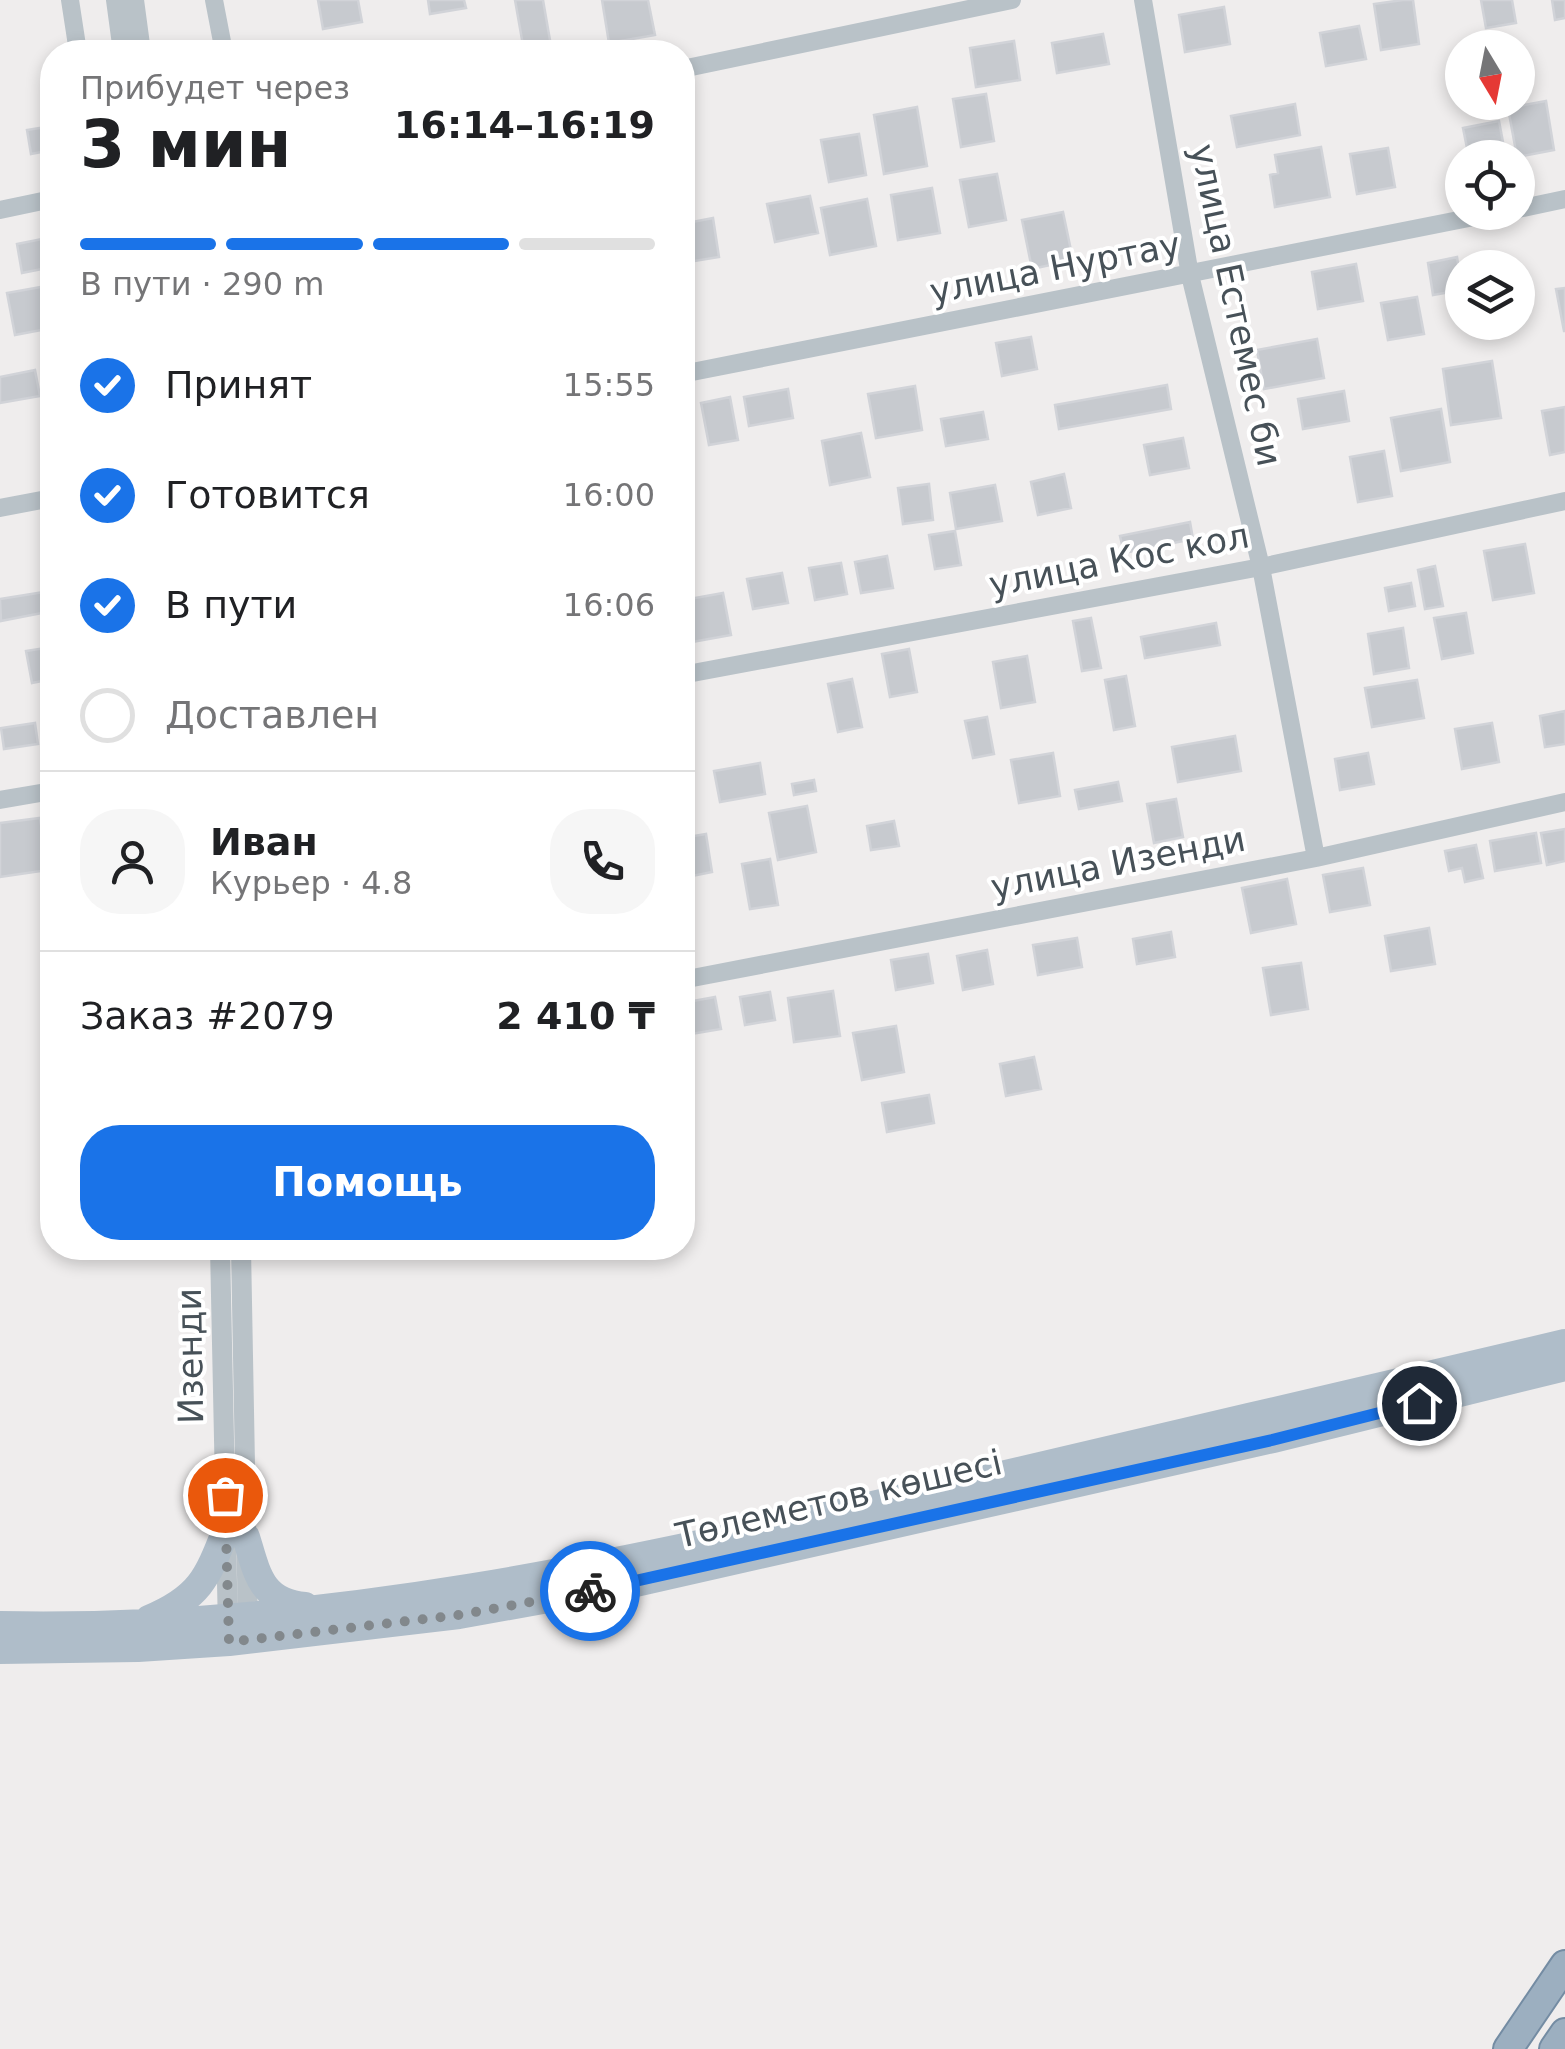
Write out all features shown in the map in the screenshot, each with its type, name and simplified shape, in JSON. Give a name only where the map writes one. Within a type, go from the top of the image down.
[{"type":"highway","points":[[1508,2049],[1565,1965]]},
{"type":"highway","points":[[1554,2049],[1565,2033]]},
{"type":"main road","name":"Төлеметов көшесі","points":[[0,1650],[138,1648],[342,1606],[455,1591],[628,1559],[1565,1343]]},
{"type":"main road","name":"Төлеметов көшесі","points":[[0,1625],[238,1630],[459,1615],[631,1584],[1272,1440],[1565,1366]]},
{"type":"main road","points":[[135,1625],[186,1600],[236,1534],[266,1590],[282,1602],[342,1606]]},
{"type":"street","points":[[70,0],[76,40]]},
{"type":"street","points":[[116,0],[121,40]]},
{"type":"street","points":[[134,0],[139,40]]},
{"type":"street","points":[[214,0],[222,40]]},
{"type":"street","points":[[695,65],[1012,0]]},
{"type":"street","name":"улица Естемес би","points":[[1143,0],[1190,274],[1262,567],[1316,858]]},
{"type":"street","points":[[1535,205],[1565,199]]},
{"type":"street","points":[[0,210],[40,202]]},
{"type":"street","name":"улица Нуртау","points":[[695,371],[1445,223]]},
{"type":"street","points":[[0,508],[40,500]]},
{"type":"street","name":"улица Кос кол","points":[[695,673],[1262,567],[1565,502]]},
{"type":"street","points":[[0,800],[40,792]]},
{"type":"street","name":"улица Изенди","points":[[695,977],[1316,858],[1565,802]]},
{"type":"street","name":"Изенди","points":[[221,1260],[236,1534]]},
{"type":"street","name":"Изенди","points":[[238,1630],[240,1260]]},
{"type":"building","points":[[318,0],[358,0],[362,22],[323,29]]},
{"type":"building","points":[[428,0],[464,0],[466,8],[430,14]]},
{"type":"building","points":[[515,0],[543,0],[550,40],[522,40]]},
{"type":"building","points":[[602,0],[648,0],[655,35],[609,40]]},
{"type":"building","points":[[1413,0],[1419,44],[1381,50],[1374,4]]},
{"type":"building","points":[[1481,0],[1512,0],[1516,23],[1486,28]]},
{"type":"building","points":[[1552,0],[1565,0],[1565,18],[1555,20]]},
{"type":"building","points":[[1224,7],[1230,44],[1185,52],[1179,15]]},
{"type":"building","points":[[1359,26],[1366,59],[1326,66],[1320,33]]},
{"type":"building","points":[[1103,34],[1109,64],[1057,73],[1052,43]]},
{"type":"building","points":[[1014,41],[1020,80],[976,87],[970,48]]},
{"type":"building","points":[[986,94],[994,141],[961,147],[953,99]]},
{"type":"building","points":[[1546,101],[1554,150],[1535,154],[1535,140],[1514,140],[1510,120],[1535,120],[1535,103]]},
{"type":"building","points":[[1295,104],[1300,135],[1237,147],[1231,116]]},
{"type":"building","points":[[917,107],[927,166],[884,174],[874,115]]},
{"type":"building","points":[[1499,121],[1503,140],[1465,140],[1463,128]]},
{"type":"building","points":[[40,128],[40,152],[31,154],[27,130]]},
{"type":"building","points":[[859,134],[866,175],[829,182],[821,140]]},
{"type":"building","points":[[1321,147],[1330,197],[1275,207],[1270,175],[1278,173],[1275,155]]},
{"type":"building","points":[[1388,148],[1395,187],[1357,194],[1350,154]]},
{"type":"building","points":[[997,174],[1006,220],[969,227],[960,180]]},
{"type":"building","points":[[932,188],[940,233],[898,240],[891,195]]},
{"type":"building","points":[[810,196],[818,233],[775,242],[767,204]]},
{"type":"building","points":[[867,199],[876,246],[830,255],[821,208]]},
{"type":"building","points":[[1063,212],[1073,260],[1032,269],[1022,220]]},
{"type":"building","points":[[713,218],[719,257],[695,261],[695,221]]},
{"type":"building","points":[[40,239],[40,269],[22,273],[17,244]]},
{"type":"building","points":[[1445,259],[1445,293],[1433,295],[1428,263]]},
{"type":"building","points":[[1356,264],[1363,301],[1318,309],[1312,272]]},
{"type":"building","points":[[40,287],[40,330],[15,335],[7,293]]},
{"type":"building","points":[[1565,288],[1565,331],[1564,331],[1556,289]]},
{"type":"building","points":[[1417,297],[1424,334],[1388,340],[1381,303]]},
{"type":"building","points":[[1031,337],[1037,369],[1002,376],[996,343]]},
{"type":"building","points":[[1317,339],[1324,378],[1264,389],[1257,350]]},
{"type":"building","points":[[1492,361],[1501,418],[1451,425],[1443,369]]},
{"type":"building","points":[[35,370],[40,396],[0,403],[0,377]]},
{"type":"building","points":[[1167,385],[1171,409],[1059,429],[1055,405]]},
{"type":"building","points":[[915,386],[922,430],[876,438],[868,394]]},
{"type":"building","points":[[788,389],[793,418],[749,426],[744,397]]},
{"type":"building","points":[[1344,391],[1349,421],[1303,429],[1298,399]]},
{"type":"building","points":[[730,397],[738,440],[709,445],[701,403]]},
{"type":"building","points":[[1565,407],[1565,452],[1550,455],[1542,411]]},
{"type":"building","points":[[1441,409],[1450,462],[1401,471],[1391,418]]},
{"type":"building","points":[[983,412],[988,439],[946,446],[941,419]]},
{"type":"building","points":[[861,433],[870,477],[830,485],[822,441]]},
{"type":"building","points":[[1183,438],[1189,468],[1150,475],[1144,445]]},
{"type":"building","points":[[1384,451],[1392,496],[1358,502],[1350,457]]},
{"type":"building","points":[[1064,474],[1071,508],[1038,515],[1031,482]]},
{"type":"building","points":[[929,484],[933,520],[903,524],[898,488]]},
{"type":"building","points":[[995,485],[1002,521],[956,529],[950,493]]},
{"type":"building","points":[[1190,522],[1193,539],[1124,553],[1120,536]]},
{"type":"building","points":[[955,531],[961,565],[935,569],[929,535]]},
{"type":"building","points":[[1525,544],[1534,593],[1493,600],[1484,551]]},
{"type":"building","points":[[887,556],[893,588],[861,593],[855,562]]},
{"type":"building","points":[[841,563],[847,594],[815,600],[809,568]]},
{"type":"building","points":[[1435,566],[1443,606],[1425,609],[1418,570]]},
{"type":"building","points":[[782,573],[788,603],[753,609],[747,579]]},
{"type":"building","points":[[1411,583],[1415,606],[1389,611],[1385,588]]},
{"type":"building","points":[[40,593],[40,613],[1,621],[0,599]]},
{"type":"building","points":[[723,593],[731,635],[695,641],[695,598]]},
{"type":"building","points":[[1466,613],[1473,653],[1442,659],[1434,618]]},
{"type":"building","points":[[1091,618],[1101,668],[1082,671],[1073,621]]},
{"type":"building","points":[[1216,623],[1220,645],[1145,658],[1141,637]]},
{"type":"building","points":[[1403,628],[1409,668],[1374,674],[1368,634]]},
{"type":"building","points":[[40,649],[40,681],[32,683],[26,651]]},
{"type":"building","points":[[909,649],[917,692],[890,697],[882,654]]},
{"type":"building","points":[[1027,656],[1035,702],[1001,708],[993,662]]},
{"type":"building","points":[[1126,676],[1135,726],[1114,730],[1105,680]]},
{"type":"building","points":[[852,679],[862,727],[838,732],[828,684]]},
{"type":"building","points":[[1417,680],[1424,718],[1372,727],[1365,688]]},
{"type":"building","points":[[1565,711],[1565,744],[1545,747],[1540,716]]},
{"type":"building","points":[[987,717],[994,754],[973,758],[965,721]]},
{"type":"building","points":[[35,723],[38,744],[4,749],[1,728]]},
{"type":"building","points":[[1492,723],[1499,762],[1462,769],[1455,729]]},
{"type":"building","points":[[1235,736],[1241,771],[1178,782],[1172,747]]},
{"type":"building","points":[[1053,753],[1060,796],[1019,803],[1011,760]]},
{"type":"building","points":[[1368,753],[1374,784],[1340,790],[1335,759]]},
{"type":"building","points":[[760,763],[765,794],[720,802],[714,771]]},
{"type":"building","points":[[814,780],[816,791],[794,795],[792,784]]},
{"type":"building","points":[[1118,782],[1122,801],[1079,809],[1075,790]]},
{"type":"building","points":[[1176,799],[1183,837],[1154,843],[1147,804]]},
{"type":"building","points":[[807,806],[816,852],[778,860],[769,813]]},
{"type":"building","points":[[40,818],[40,871],[0,877],[0,823]]},
{"type":"building","points":[[894,821],[899,846],[871,850],[867,826]]},
{"type":"building","points":[[1565,829],[1565,861],[1547,865],[1541,833]]},
{"type":"building","points":[[1536,833],[1541,863],[1495,871],[1490,841]]},
{"type":"building","points":[[706,834],[712,872],[695,875],[695,836]]},
{"type":"building","points":[[1476,845],[1483,878],[1465,882],[1462,868],[1449,871],[1445,851]]},
{"type":"building","points":[[770,859],[778,905],[750,909],[742,864]]},
{"type":"building","points":[[1363,868],[1370,905],[1330,912],[1323,875]]},
{"type":"building","points":[[1287,879],[1296,924],[1251,933],[1242,888]]},
{"type":"building","points":[[1429,928],[1435,964],[1391,971],[1385,936]]},
{"type":"building","points":[[1171,932],[1175,957],[1137,964],[1133,939]]},
{"type":"building","points":[[1077,938],[1082,967],[1038,975],[1033,945]]},
{"type":"building","points":[[987,950],[993,984],[963,990],[957,956]]},
{"type":"building","points":[[928,954],[933,983],[896,990],[891,960]]},
{"type":"building","points":[[1301,963],[1308,1009],[1271,1015],[1263,968]]},
{"type":"building","points":[[833,991],[840,1036],[794,1042],[788,998]]},
{"type":"building","points":[[770,992],[775,1020],[745,1025],[740,997]]},
{"type":"building","points":[[715,997],[721,1029],[695,1033],[695,1001]]},
{"type":"building","points":[[896,1026],[904,1072],[862,1080],[853,1033]]},
{"type":"building","points":[[1034,1057],[1041,1089],[1006,1096],[1000,1064]]},
{"type":"building","points":[[929,1095],[934,1123],[887,1132],[882,1103]]},
{"type":"way so far","points":[[225,1495],[229,1642],[459,1615],[590,1591]]},
{"type":"route","points":[[590,1591],[1272,1440],[1419,1403]]}]
